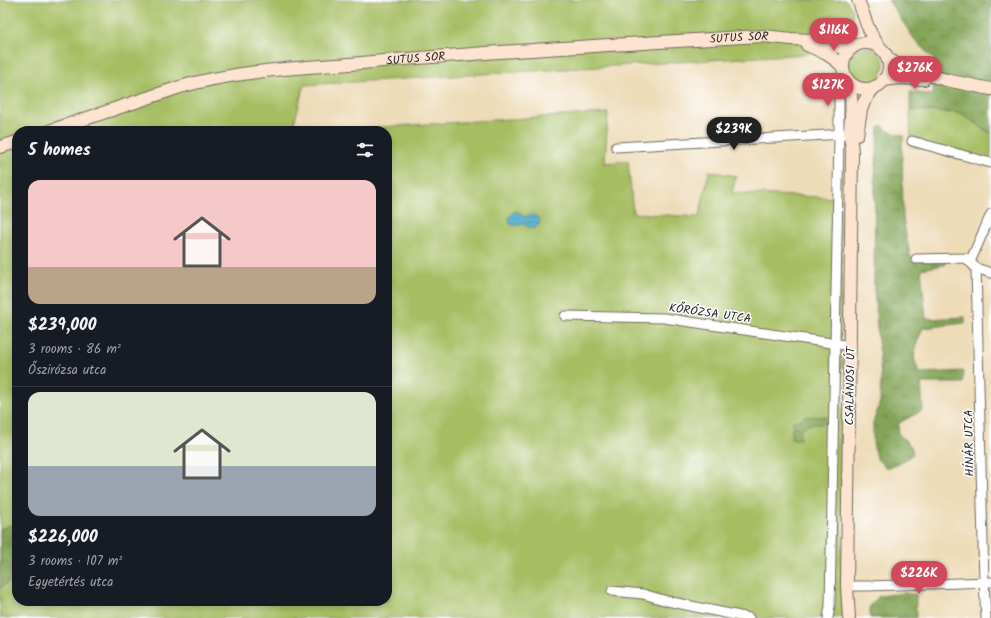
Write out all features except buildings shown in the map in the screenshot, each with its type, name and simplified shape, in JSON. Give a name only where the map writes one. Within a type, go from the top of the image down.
[{"type":"main road","points":[[860,5],[855,46],[844,57],[844,74],[841,79],[859,88],[866,89],[900,78],[946,80]]},
{"type":"main road","points":[[860,5],[868,28],[885,54],[888,64],[888,70],[878,84]]},
{"type":"main road","name":"SUTUS SOR","points":[[64,126],[180,87],[205,80],[241,74],[416,58],[743,37],[764,36],[791,39]]},
{"type":"main road","points":[[791,39],[812,40],[842,48],[869,43],[874,44],[901,67],[946,80],[991,89]]},
{"type":"main road","points":[[791,39],[833,57],[843,67]]},
{"type":"main road","name":"CSALÁNOSI ÚT","points":[[841,79],[851,90],[852,99],[845,134],[852,154]]},
{"type":"main road","name":"CSALÁNOSI ÚT","points":[[849,618],[847,586],[852,154],[858,131],[861,110],[864,102],[878,84]]},
{"type":"main road","points":[[0,148],[12,144]]},
{"type":"street","points":[[616,147],[845,134],[835,343],[830,606],[828,618]]},
{"type":"street","points":[[912,141],[991,163]]},
{"type":"street","points":[[973,265],[991,214]]},
{"type":"street","points":[[916,259],[966,258],[973,265],[991,273]]},
{"type":"street","name":"HÍNÁR UTCA","points":[[973,265],[986,482],[986,618]]},
{"type":"street","name":"KŐRÓZSA UTCA","points":[[565,316],[664,318],[850,346]]},
{"type":"street","points":[[847,586],[987,582]]},
{"type":"street","points":[[612,591],[643,594],[668,601],[750,618]]},
{"type":"green space","points":[[0,0],[846,0],[853,11],[852,36],[842,44],[805,40],[809,54],[304,85],[293,126],[12,126],[12,606],[392,606],[392,126],[608,113],[605,163],[628,161],[633,213],[699,217],[709,171],[736,176],[732,193],[841,198],[841,618],[0,618]]},
{"type":"green space","points":[[888,0],[991,0],[991,134],[961,113],[910,110],[910,92],[933,95],[934,59],[917,43]]},
{"type":"green space","points":[[866,47],[876,50],[881,55],[884,65],[881,75],[876,80],[866,83],[856,80],[851,75],[848,65],[851,55],[856,50]]},
{"type":"green space","points":[[910,110],[961,113],[991,134],[991,167],[911,146]]},
{"type":"green space","points":[[882,125],[888,131],[904,136],[902,144],[903,218],[912,261],[946,261],[945,265],[921,269],[926,319],[965,317],[965,323],[923,328],[917,343],[914,358],[919,373],[963,371],[963,383],[921,383],[923,410],[899,423],[898,433],[911,446],[913,454],[900,464],[889,467],[885,467],[876,458],[873,442],[873,423],[880,402],[881,378],[874,288],[875,175],[879,128]]},
{"type":"green space","points":[[805,416],[826,417],[826,424],[807,425],[801,429],[800,439],[791,439],[793,421],[800,420]]},
{"type":"green space","points":[[12,525],[12,580],[0,588],[0,529]]},
{"type":"green space","points":[[905,593],[916,595],[916,618],[870,618],[870,606],[879,596]]},
{"type":"water","points":[[514,212],[519,212],[524,217],[529,215],[537,216],[539,224],[535,228],[531,228],[522,224],[516,226],[510,224],[509,220],[511,214]]}]
